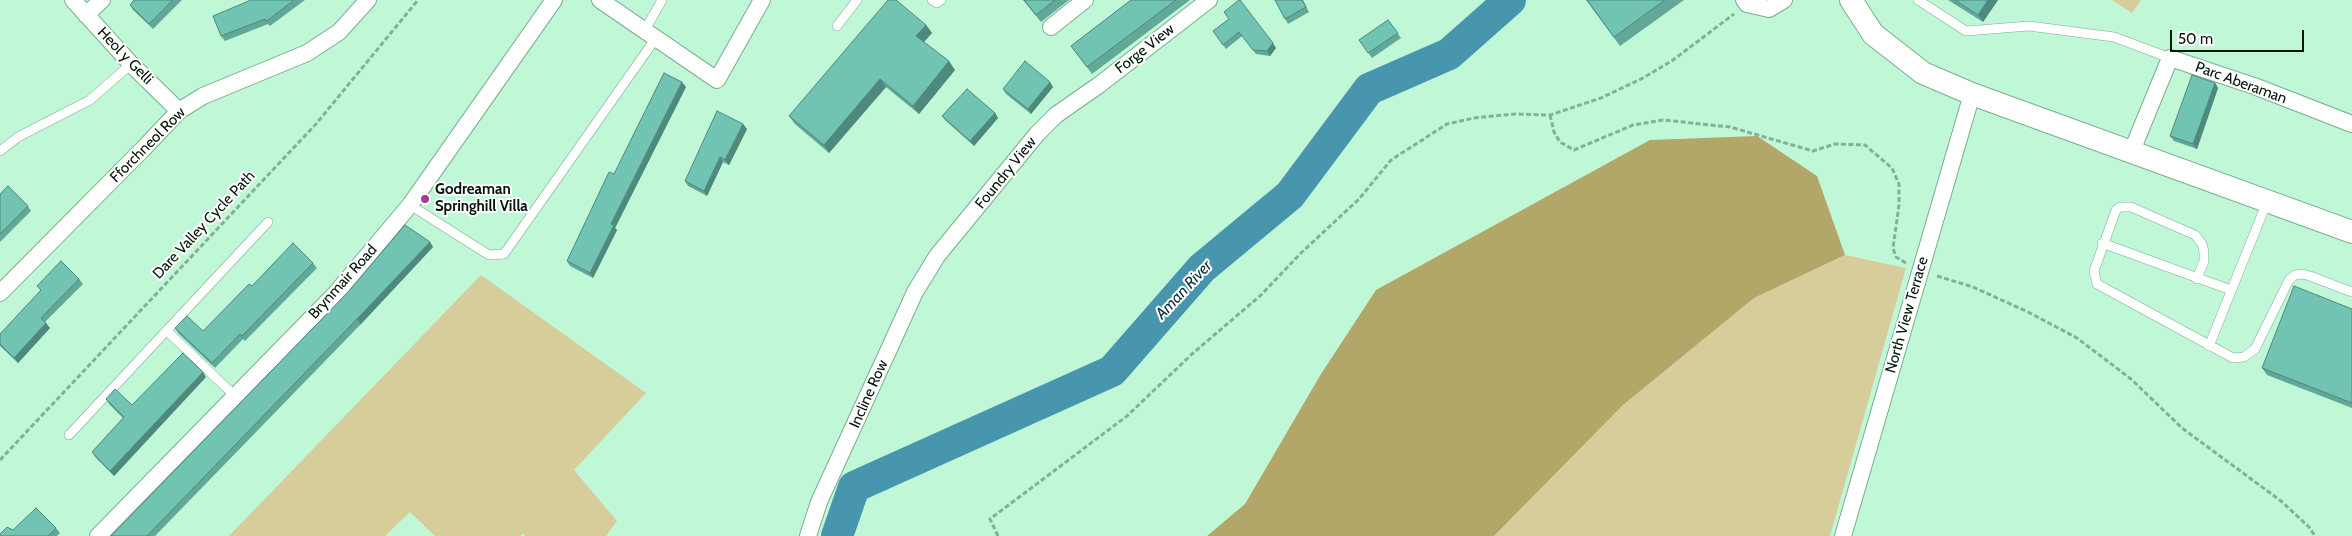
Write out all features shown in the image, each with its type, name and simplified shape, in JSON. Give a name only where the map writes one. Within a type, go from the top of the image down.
[{"type":"main road","points":[[1851,0],[1873,34],[1923,74],[2131,153],[2352,232]]},
{"type":"street","name":"Heol y Gelli","points":[[73,0],[131,64],[178,111]]},
{"type":"street","points":[[86,15],[102,0]]},
{"type":"street","name":"Fforchneol Row","points":[[0,293],[143,149],[178,111],[203,96],[307,53],[340,32],[368,0]]},
{"type":"street","name":"Brynmair Road","points":[[98,536],[336,293],[410,205],[554,0]]},
{"type":"street","points":[[600,0],[717,80],[762,0]]},
{"type":"street","points":[[1051,27],[1085,0]]},
{"type":"street","name":"Forge View","points":[[1081,96],[1099,85],[1209,0]]},
{"type":"street","points":[[1746,2],[1769,9],[1784,0]]},
{"type":"street","points":[[2131,153],[2170,58]]},
{"type":"street","name":"Parc Aberaman","points":[[2170,58],[2254,86],[2352,124]]},
{"type":"street","name":"North View Terrace","points":[[1843,536],[1972,94]]},
{"type":"street","name":"Foundry View","points":[[937,256],[1037,134],[1056,115],[1081,96]]},
{"type":"street","name":"Incline Row","points":[[808,536],[820,502],[895,336],[916,292],[937,256]]},
{"type":"lane","points":[[410,205],[489,255],[504,254],[651,34],[662,0]]},
{"type":"lane","points":[[837,26],[857,0]]},
{"type":"lane","points":[[932,0],[936,3],[941,0]]},
{"type":"lane","points":[[1918,0],[1966,31],[2029,26],[2114,37],[2170,58]]},
{"type":"lane","points":[[0,151],[18,137],[90,100],[131,64]]},
{"type":"lane","points":[[2209,346],[2268,202]]},
{"type":"lane","points":[[2197,279],[2204,261],[2204,252],[2202,244],[2195,234],[2131,207],[2120,207],[2116,210],[2102,243],[2094,270],[2097,284],[2233,358],[2244,357],[2255,349],[2289,280],[2295,275],[2310,276],[2352,292]]},
{"type":"lane","points":[[69,434],[268,222]]},
{"type":"lane","points":[[2102,243],[2231,290]]},
{"type":"lane","points":[[167,331],[236,396]]},
{"type":"path","name":"Dare Valley Cycle Path","points":[[0,460],[316,124],[418,0]]},
{"type":"path","points":[[998,536],[990,519],[1127,416],[1192,354],[1260,296],[1301,253],[1359,198],[1391,160],[1447,124],[1474,118],[1515,114],[1550,115],[1601,98],[1643,78],[1673,60],[1746,2]]},
{"type":"path","points":[[1550,115],[1554,132],[1560,142],[1574,150],[1633,125],[1662,120],[1730,127],[1813,151],[1835,144],[1865,145],[1892,168],[1899,184],[1899,205],[1893,248],[1896,257],[1920,271],[1973,287],[2077,338],[2130,379],[2182,428],[2281,501],[2309,527],[2315,536]]},
{"type":"shaded area","points":[[2112,0],[2141,0],[2132,13]]},
{"type":"shaded area","points":[[1757,136],[1817,176],[1845,255],[1754,298],[1623,405],[1494,536],[1207,536],[1245,504],[1321,374],[1376,290],[1650,140]]},
{"type":"shaded area","points":[[1845,255],[1906,268],[1830,536],[1494,536],[1623,405],[1754,298]]},
{"type":"shaded area","points":[[481,275],[646,393],[574,470],[617,521],[606,536],[525,536],[523,534],[520,536],[435,536],[410,512],[385,536],[229,536]]},
{"type":"building","points":[[134,0],[173,0],[149,24],[130,5]]},
{"type":"building","points":[[251,0],[294,0],[267,21],[265,19],[221,36],[213,16]]},
{"type":"building","points":[[888,0],[896,0],[926,25],[916,36],[949,61],[913,106],[880,79],[824,145],[789,116]]},
{"type":"building","points":[[1024,0],[1055,0],[1036,15]]},
{"type":"building","points":[[1131,0],[1176,0],[1087,67],[1071,46]]},
{"type":"building","points":[[1239,0],[1273,43],[1267,51],[1253,50],[1239,32],[1223,45],[1213,31],[1229,19],[1224,12]]},
{"type":"building","points":[[1275,0],[1302,0],[1306,7],[1285,19]]},
{"type":"building","points":[[1587,0],[1665,0],[1614,37]]},
{"type":"building","points":[[1955,0],[1988,0],[1978,15]]},
{"type":"building","points":[[1388,20],[1398,33],[1368,53],[1359,40]]},
{"type":"building","points":[[1025,61],[1050,82],[1028,109],[1003,89]]},
{"type":"building","points":[[664,73],[682,82],[611,224],[614,225],[590,273],[567,261],[609,172],[614,174]]},
{"type":"building","points":[[2192,75],[2215,83],[2193,144],[2170,136]]},
{"type":"building","points":[[967,89],[995,113],[970,141],[942,116]]},
{"type":"building","points":[[717,111],[743,124],[725,160],[720,157],[704,191],[685,181]]},
{"type":"building","points":[[8,186],[28,206],[0,234],[0,194]]},
{"type":"building","points":[[405,225],[430,242],[147,536],[111,536],[349,291]]},
{"type":"building","points":[[293,243],[313,263],[242,336],[240,334],[212,363],[175,328],[187,316],[203,331],[249,284],[252,286]]},
{"type":"building","points":[[61,261],[79,279],[41,318],[46,323],[14,358],[0,344],[0,334],[41,290],[37,286]]},
{"type":"building","points":[[2294,286],[2352,309],[2352,403],[2262,368]]},
{"type":"building","points":[[183,353],[203,372],[110,471],[92,452],[124,417],[106,399],[115,389],[132,405]]},
{"type":"building","points":[[36,508],[56,528],[48,536],[0,536],[7,527],[13,530]]},
{"type":"waterway","name":"Aman River","points":[[837,536],[854,487],[1112,371],[1202,268],[1290,195],[1369,89],[1449,54],[1510,0]]},
{"type":"place","name":"Godreaman Springhill Villa","points":[[425,199]]}]
